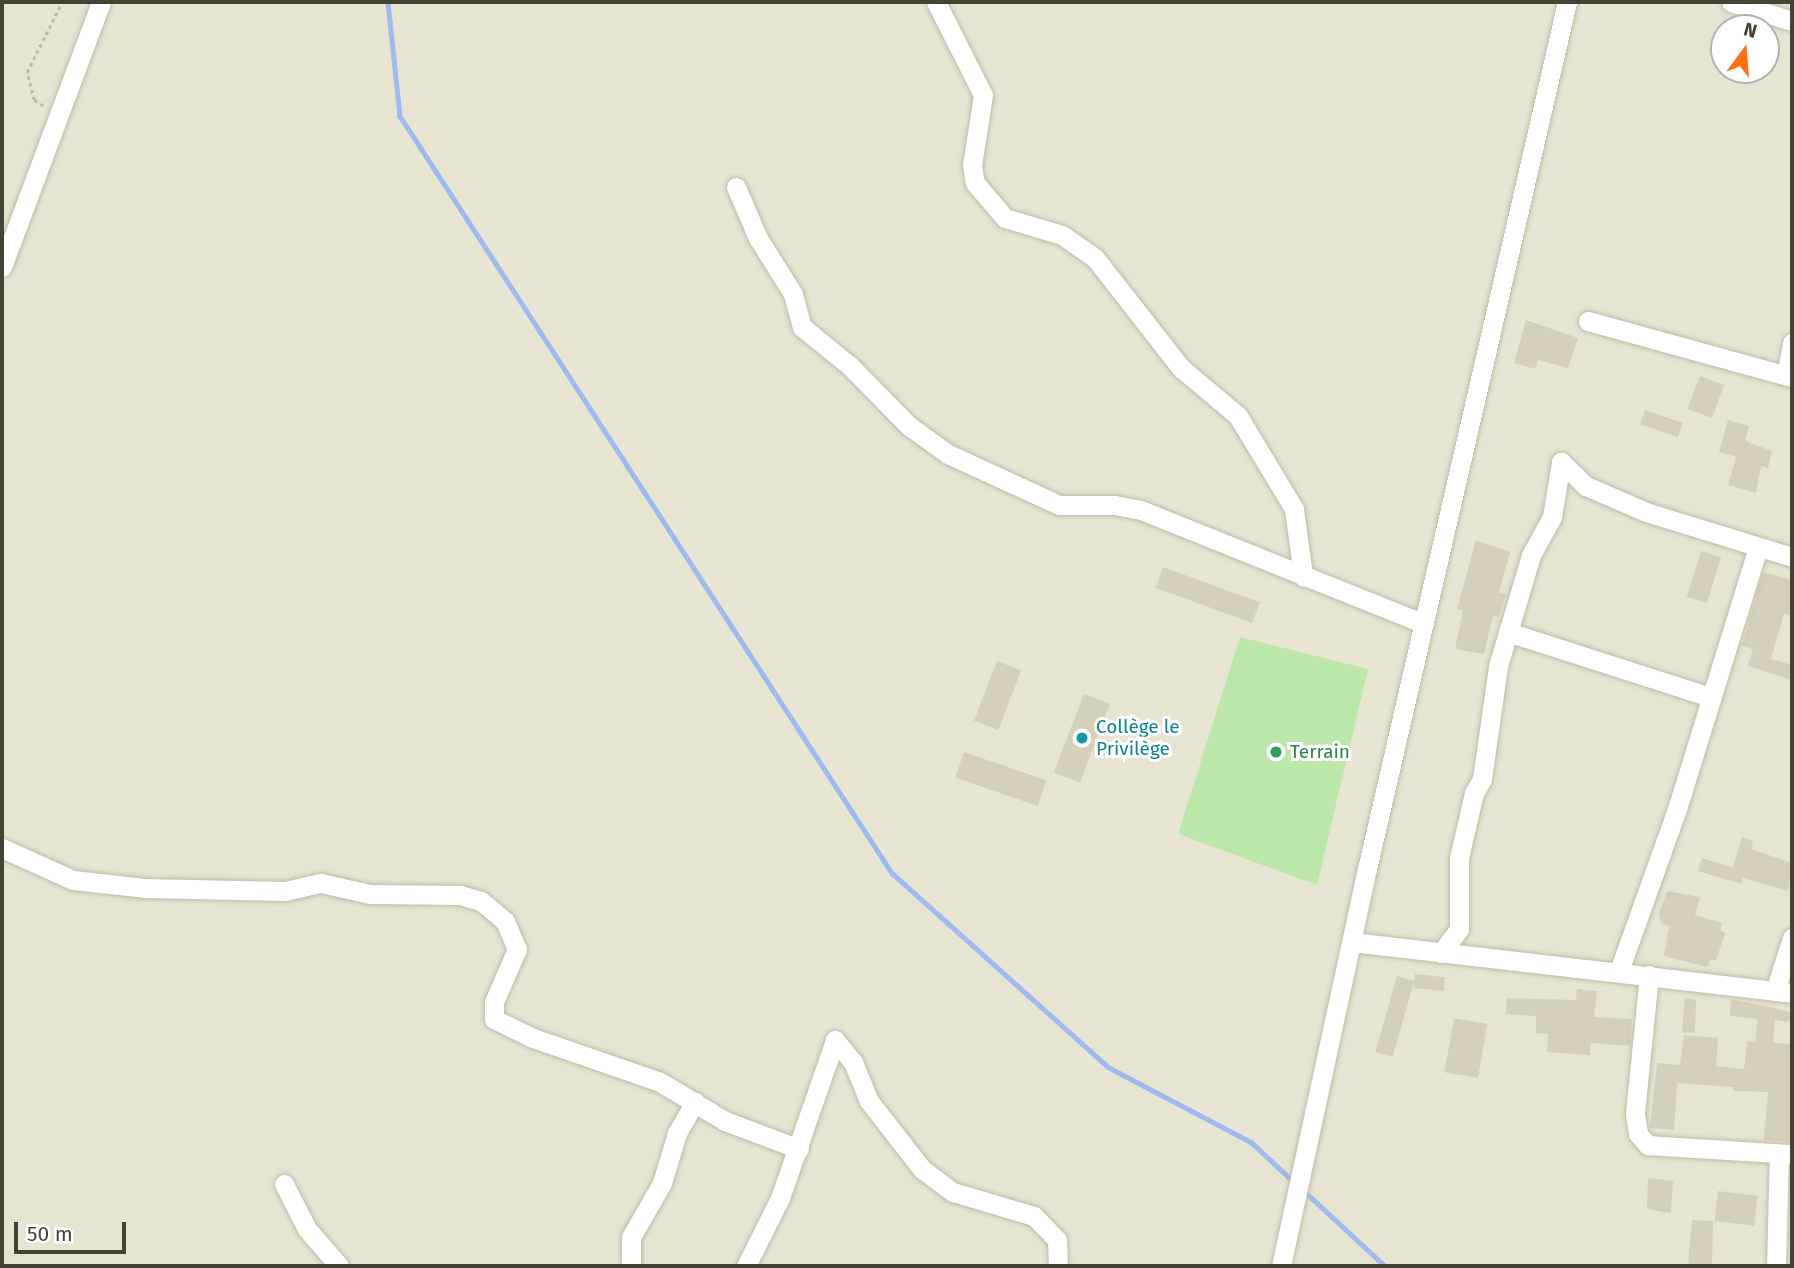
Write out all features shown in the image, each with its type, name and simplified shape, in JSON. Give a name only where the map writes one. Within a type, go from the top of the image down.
[{"type":"street","points":[[2,267],[101,2]]},
{"type":"street","points":[[936,2],[983,95],[972,165],[975,183],[1005,218],[1062,235],[1095,258],[1181,368],[1238,416],[1294,509],[1303,576]]},
{"type":"street","points":[[1281,1266],[1352,942],[1567,2]]},
{"type":"street","points":[[1731,2],[1792,21]]},
{"type":"street","points":[[736,187],[758,238],[793,294],[802,327],[849,365],[909,426],[948,454],[1048,502],[1141,510],[1424,624]]},
{"type":"street","points":[[1588,321],[1789,376],[1792,343]]},
{"type":"street","points":[[1441,953],[1459,929],[1459,858],[1474,793],[1482,779],[1495,680],[1531,555],[1552,517],[1562,462],[1586,485],[1606,495],[1758,548],[1792,557]]},
{"type":"street","points":[[1619,971],[1677,808],[1758,548]]},
{"type":"street","points":[[1508,632],[1710,696]]},
{"type":"street","points":[[2,848],[73,880],[145,888],[285,891],[321,883],[370,894],[460,895],[481,901],[505,921],[517,949],[494,1002],[494,1019],[533,1038],[660,1082],[725,1121],[799,1149]]},
{"type":"street","points":[[1352,942],[1783,992],[1792,938]]},
{"type":"street","points":[[1649,975],[1635,1114],[1638,1134],[1648,1145],[1785,1154],[1776,1266]]},
{"type":"street","points":[[746,1266],[799,1149],[835,1040],[853,1062],[876,1110],[922,1169],[953,1192],[1034,1216],[1057,1240],[1058,1266]]},
{"type":"street","points":[[631,1266],[631,1237],[662,1183],[677,1133],[695,1102]]},
{"type":"street","points":[[284,1184],[307,1229],[339,1266]]},
{"type":"path","points":[[58,115],[34,100],[27,72],[62,2]]},
{"type":"shaded area","points":[[2,2],[1792,2],[1792,1266],[2,1266]]},
{"type":"green space","name":"Terrain","points":[[1240,637],[1368,669],[1317,885],[1178,834]]},
{"type":"building","points":[[1526,320],[1578,338],[1568,368],[1538,360],[1535,369],[1514,363]]},
{"type":"building","points":[[1700,376],[1724,385],[1712,418],[1687,409]]},
{"type":"building","points":[[1645,410],[1683,423],[1678,437],[1640,424]]},
{"type":"building","points":[[1728,420],[1749,426],[1745,441],[1772,451],[1768,468],[1761,466],[1756,493],[1728,485],[1736,457],[1719,452]]},
{"type":"building","points":[[1476,540],[1510,552],[1499,592],[1506,594],[1499,617],[1493,616],[1484,654],[1455,649],[1463,610],[1457,609]]},
{"type":"building","points":[[1701,551],[1721,557],[1707,603],[1687,597]]},
{"type":"building","points":[[1163,567],[1260,602],[1252,623],[1155,588]]},
{"type":"building","points":[[1763,572],[1792,580],[1792,616],[1784,613],[1771,659],[1792,665],[1792,680],[1748,666],[1753,649],[1742,646]]},
{"type":"building","points":[[997,661],[1021,670],[998,730],[974,721]]},
{"type":"building","name":"Collège le Privilège","points":[[1084,694],[1110,704],[1080,782],[1054,772]]},
{"type":"building","name":"Collège le Privilège","points":[[964,752],[1046,780],[1037,806],[955,778]]},
{"type":"building","points":[[1742,837],[1753,841],[1751,849],[1792,863],[1788,891],[1743,878],[1741,884],[1698,871],[1702,858],[1733,868]]},
{"type":"building","points":[[1667,891],[1700,897],[1695,915],[1722,923],[1720,930],[1725,933],[1716,961],[1711,959],[1707,967],[1664,956],[1669,926],[1661,923],[1659,914]]},
{"type":"building","points":[[1415,974],[1445,977],[1443,991],[1414,988]]},
{"type":"building","points":[[1397,976],[1414,981],[1393,1057],[1375,1052]]},
{"type":"building","points":[[1577,989],[1597,991],[1594,1017],[1632,1019],[1630,1046],[1591,1043],[1590,1055],[1547,1052],[1548,1034],[1536,1033],[1536,1016],[1506,1014],[1507,998],[1576,1000]]},
{"type":"building","points":[[1685,998],[1696,1000],[1695,1033],[1682,1032]]},
{"type":"building","points":[[1731,999],[1791,1012],[1790,1022],[1775,1020],[1773,1043],[1792,1044],[1792,1142],[1764,1140],[1768,1092],[1733,1091],[1733,1087],[1677,1083],[1674,1130],[1650,1128],[1657,1063],[1680,1065],[1684,1035],[1718,1038],[1716,1066],[1744,1069],[1747,1041],[1755,1042],[1758,1019],[1730,1016]]},
{"type":"building","points":[[1454,1018],[1487,1024],[1478,1078],[1444,1072]]},
{"type":"building","points":[[1648,1178],[1673,1181],[1671,1213],[1647,1209]]},
{"type":"building","points":[[1718,1191],[1758,1196],[1754,1226],[1714,1221]]},
{"type":"building","points":[[1692,1220],[1713,1221],[1712,1266],[1688,1266]]},
{"type":"waterway","points":[[388,2],[400,116],[892,873],[1108,1067],[1251,1142],[1294,1182]]},
{"type":"waterway","points":[[1303,1190],[1385,1266]]},
{"type":"place","name":"Collège le Privilège","points":[[1082,738]]},
{"type":"place","name":"Terrain","points":[[1276,752]]}]
